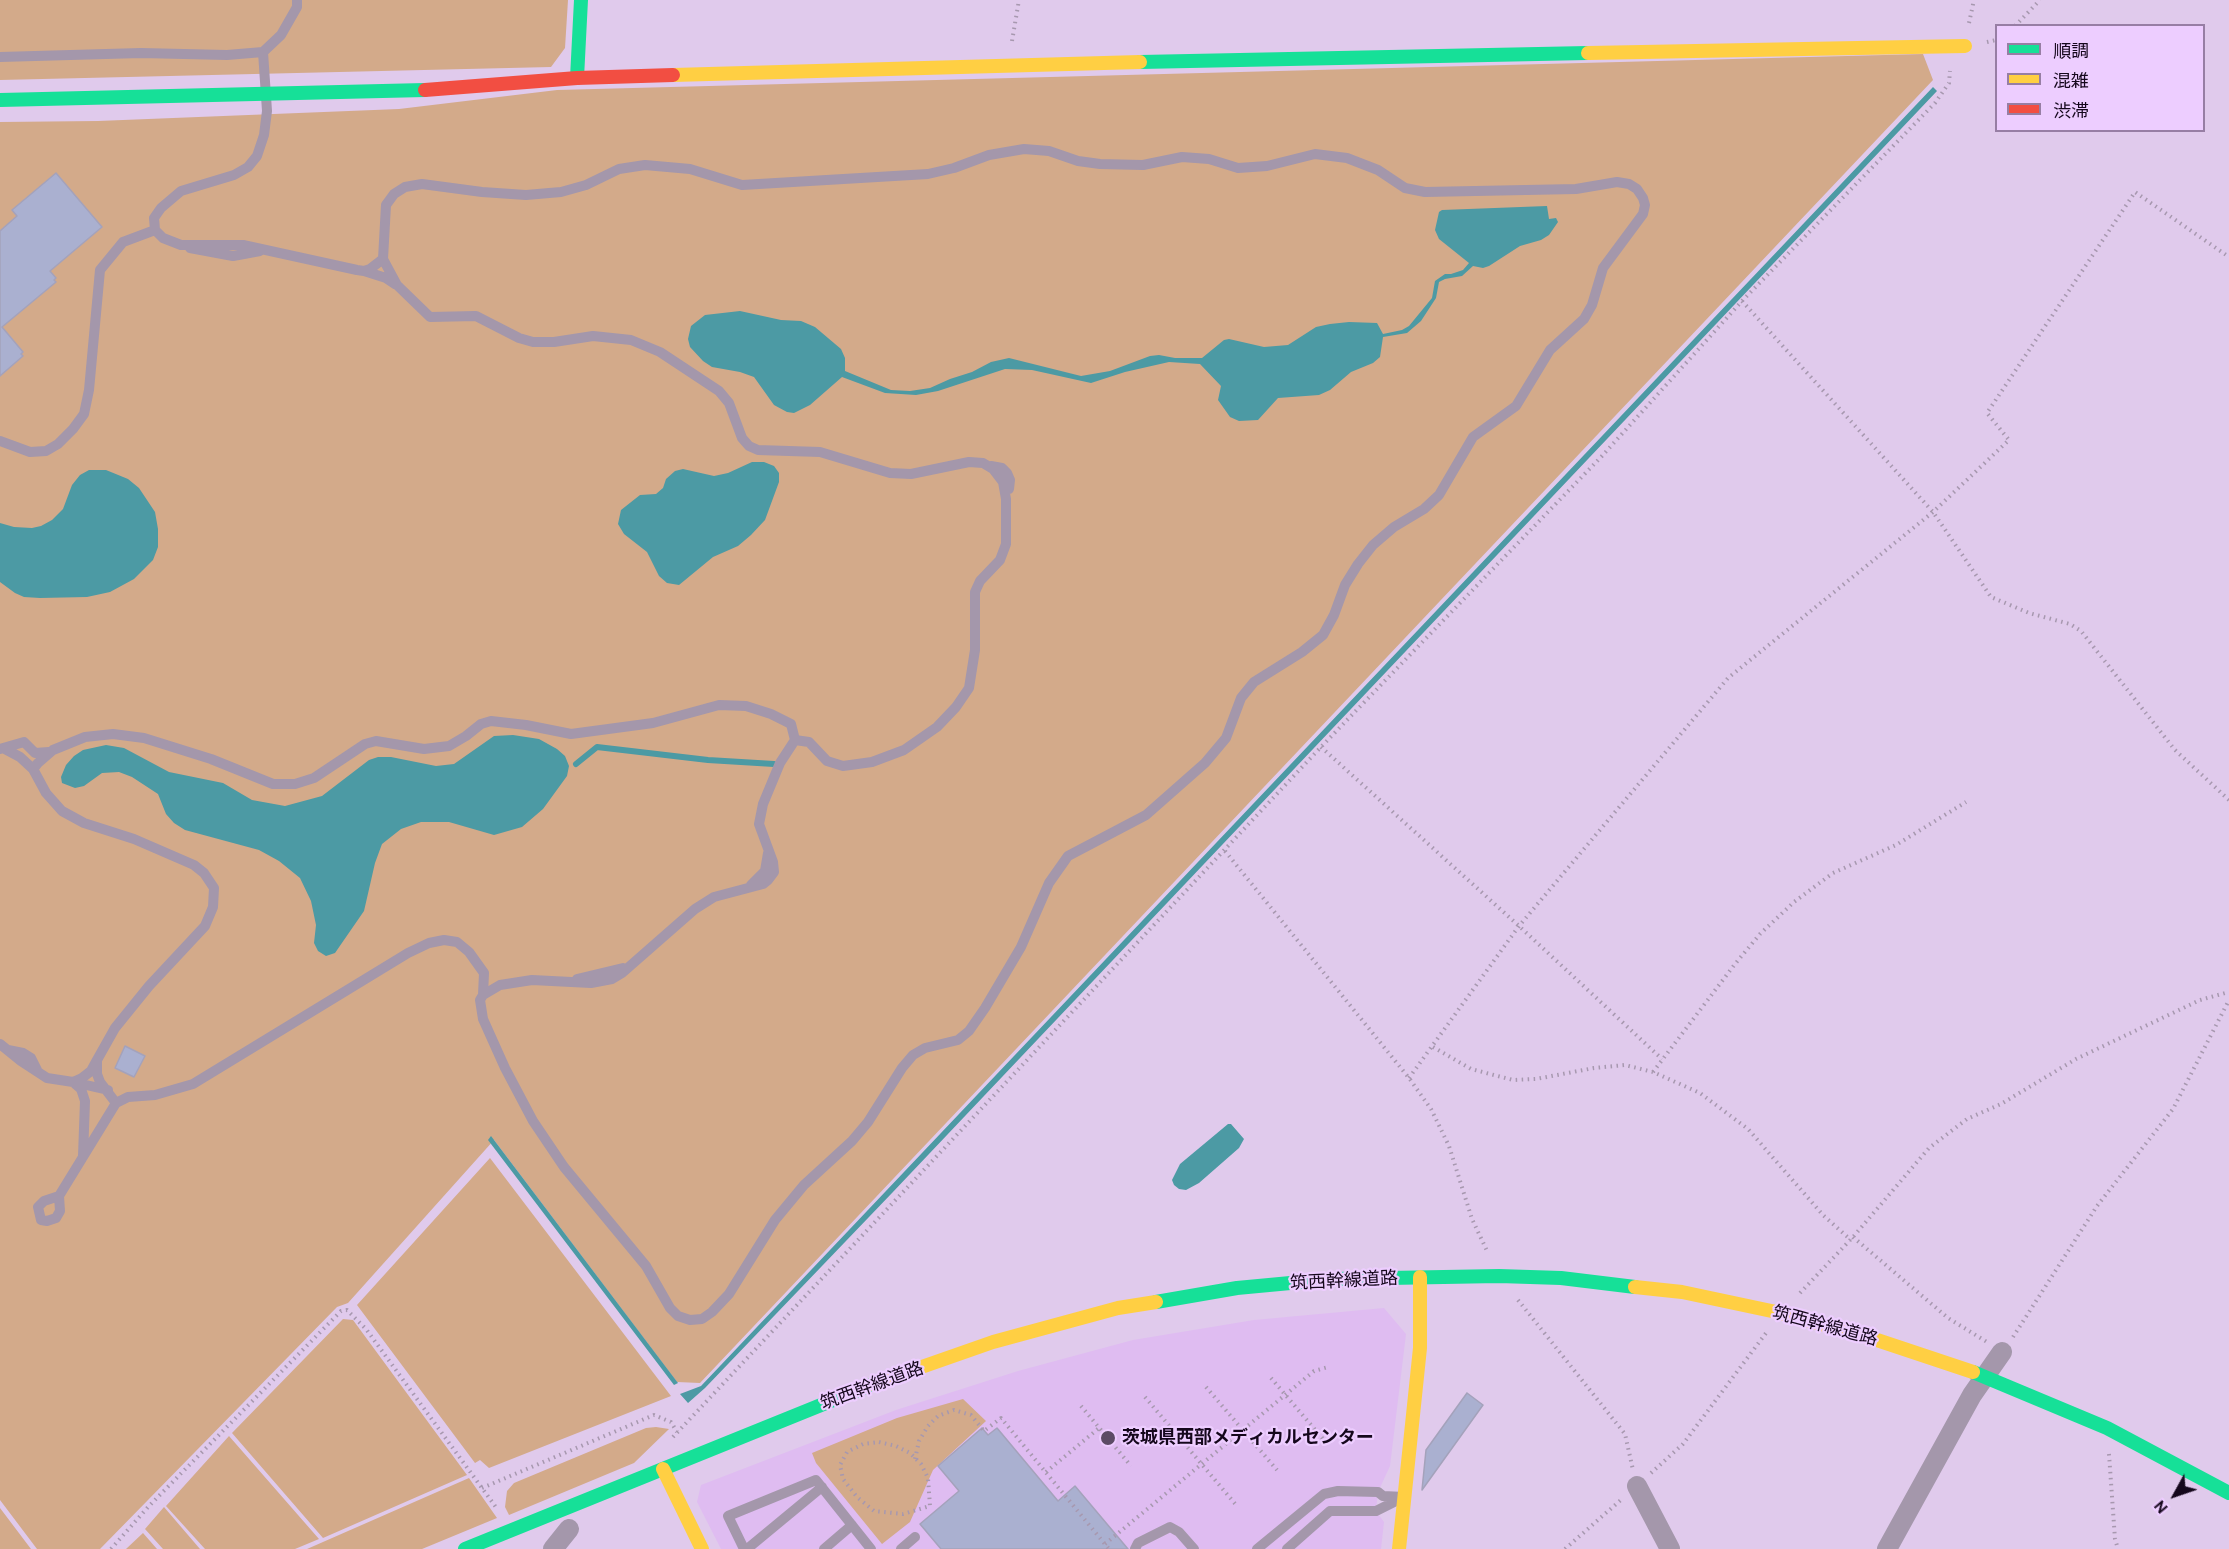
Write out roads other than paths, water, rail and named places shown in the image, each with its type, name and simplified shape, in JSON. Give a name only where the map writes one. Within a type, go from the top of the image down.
[{"type":"street","points":[[577,78],[581,0]]},
{"type":"street","points":[[0,100],[398,92],[577,78],[1008,65],[1958,46]]},
{"type":"street","name":"筑西幹線道路","points":[[465,1549],[842,1395],[993,1342],[1118,1308],[1248,1287],[1334,1279],[1499,1276],[1562,1278],[1682,1292],[1781,1313],[1863,1335],[1985,1376],[2107,1428],[2229,1493]]},
{"type":"street","points":[[1399,1549],[1420,1348],[1420,1277]]},
{"type":"street","points":[[1887,1549],[1971,1395],[2002,1352]]},
{"type":"street","points":[[663,1469],[702,1549]]},
{"type":"street","points":[[1637,1486],[1670,1549]]},
{"type":"street","points":[[553,1549],[569,1529]]},
{"type":"lane","points":[[0,57],[141,52],[227,55],[263,52],[281,35],[300,2]]},
{"type":"lane","points":[[2,749],[24,742],[35,753],[49,752],[85,737],[113,734],[155,742],[211,759],[273,784],[295,784],[314,778],[365,744],[376,741],[424,749],[449,746],[481,724],[491,721],[571,734],[653,723],[719,705],[746,706],[771,714],[791,724],[827,760],[843,766],[872,762],[904,750],[937,727],[956,707],[969,688],[975,650],[975,592],[980,581],[999,560],[1006,544],[1003,482],[993,469],[969,462],[911,474],[890,473],[820,452],[758,450],[749,446],[742,438],[729,403],[718,391],[660,352],[631,340],[593,336],[554,342],[533,342],[519,338],[476,316],[430,317],[398,285],[386,278],[364,271],[243,245],[182,245],[163,238],[156,230],[154,218],[161,208],[181,191],[234,176],[248,167],[257,156],[264,135],[267,111],[264,95],[263,52]]},
{"type":"lane","points":[[398,285],[383,259],[386,205],[394,194],[405,187],[422,184],[526,195],[561,192],[586,185],[619,169],[645,165],[690,169],[742,185],[928,174],[954,168],[989,155],[1024,148],[1049,151],[1078,161],[1101,164],[1143,165],[1182,157],[1209,159],[1238,168],[1267,166],[1315,154],[1347,158],[1378,170],[1405,188],[1425,192],[1576,189],[1617,182],[1629,184],[1637,189],[1645,205],[1643,214],[1603,267],[1592,305],[1584,319],[1550,350],[1516,406],[1473,437],[1439,495],[1424,509],[1394,527],[1368,551],[1346,585],[1323,635],[1302,652],[1254,682],[1241,698],[1226,738],[1206,763],[1174,793],[1146,815],[1077,850],[1063,861],[1049,883],[1022,947],[969,1031],[958,1040],[925,1048],[913,1055],[902,1068],[868,1122],[852,1141],[804,1185],[775,1220],[729,1294],[712,1312],[702,1318],[690,1320],[678,1316],[669,1308],[646,1266],[593,1199],[564,1167],[533,1121],[504,1068],[483,1018],[480,1000],[483,995],[484,973]]},
{"type":"lane","points":[[0,441],[30,452],[46,452],[73,429],[84,414],[89,390],[100,270],[123,242],[156,230]]},
{"type":"lane","points":[[364,271],[383,259]]},
{"type":"lane","points":[[0,446],[25,456],[30,452]]},
{"type":"lane","points":[[483,995],[500,985],[532,980],[602,982],[622,973],[696,909],[714,897],[763,884],[774,872],[773,862],[759,824],[763,804],[780,763],[795,740],[791,724]]},
{"type":"lane","points":[[795,740],[809,742]]},
{"type":"lane","points":[[2,749],[20,757],[33,770],[46,793],[62,811],[84,824],[134,839],[194,865],[204,873],[214,888],[213,908],[205,926],[149,986],[115,1028],[98,1060],[87,1085],[83,1156]]},
{"type":"lane","points":[[33,770],[49,752]]},
{"type":"lane","points":[[59,1196],[116,1102],[128,1097],[155,1095],[193,1084],[408,953],[432,942],[444,940],[457,942],[469,952],[484,973],[500,985]]},
{"type":"lane","points":[[4,1047],[47,1078],[104,1088],[128,1097]]},
{"type":"lane","points":[[73,1082],[91,1071],[98,1060]]},
{"type":"lane","points":[[98,1060],[97,1074],[104,1088],[116,1102]]},
{"type":"lane","points":[[73,1082],[81,1089],[85,1101]]},
{"type":"lane","points":[[85,1101],[92,1091],[104,1088]]},
{"type":"lane","points":[[822,1487],[746,1549],[728,1516],[816,1480],[822,1487],[852,1526],[871,1549]]},
{"type":"lane","points":[[1257,1549],[1324,1494],[1338,1491],[1378,1492],[1383,1496],[1405,1497]]},
{"type":"lane","points":[[1287,1549],[1330,1511],[1376,1511],[1405,1497]]},
{"type":"lane","points":[[824,1549],[852,1526]]},
{"type":"lane","points":[[1135,1549],[1138,1543],[1170,1527],[1179,1532],[1194,1549]]},
{"type":"lane","points":[[901,1549],[915,1536]]},
{"type":"waterway","points":[[576,764],[597,747],[708,760],[774,764]]},
{"type":"place","name":"茨城県西部メディカルセンター","points":[[1108,1438]]}]
